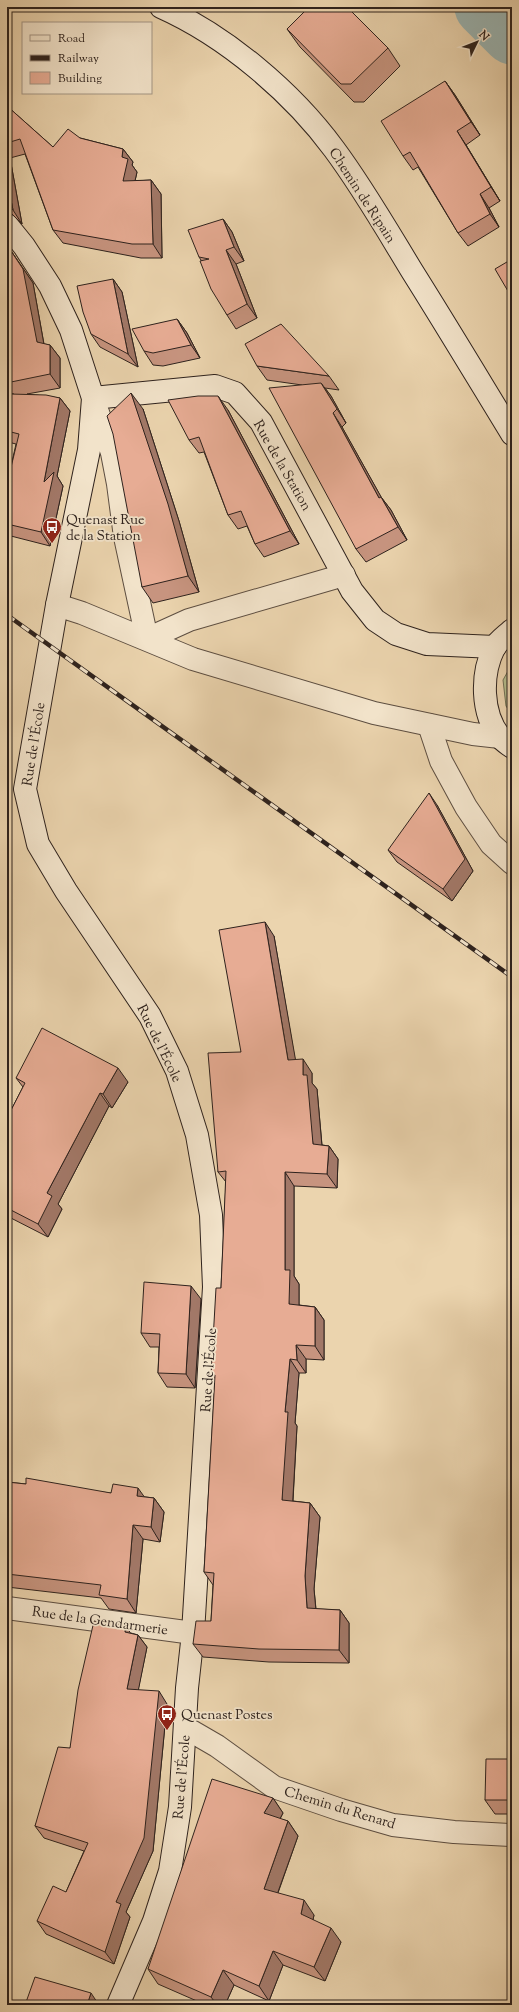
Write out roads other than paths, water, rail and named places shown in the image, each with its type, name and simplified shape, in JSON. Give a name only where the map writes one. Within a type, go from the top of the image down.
[{"type":"street","name":"Chemin de Ripain","points":[[161,7],[192,23],[238,52],[298,106],[334,149],[380,219],[512,434]]},
{"type":"street","points":[[7,225],[24,246],[50,286],[71,330],[112,453],[125,537],[147,639]]},
{"type":"street","name":"Rue de la Station","points":[[93,398],[178,388],[215,386],[235,393],[261,422],[344,575],[367,612],[384,628],[396,634],[427,644],[495,646]]},
{"type":"street","name":"Rue de l'École","points":[[93,398],[89,450],[58,605],[25,790],[38,844],[66,891],[150,1016],[177,1071],[198,1135],[211,1215],[214,1287],[193,1633],[186,1688],[186,1728],[180,1807],[170,1871],[154,1921],[118,2005]]},
{"type":"street","points":[[147,639],[189,620],[344,575]]},
{"type":"street","points":[[58,605],[147,639],[193,659],[374,713],[506,742]]},
{"type":"street","points":[[506,742],[490,717],[485,696],[486,670],[495,646],[512,630]]},
{"type":"street","points":[[429,725],[442,761],[466,808],[491,844],[512,863]]},
{"type":"street","name":"Rue de la Gendarmerie","points":[[7,1608],[193,1633]]},
{"type":"street","name":"Chemin du Renard","points":[[186,1728],[211,1742],[274,1787],[341,1810],[393,1825],[454,1832],[512,1835]]},
{"type":"waterway","points":[[484,7],[512,35]]},
{"type":"railway","points":[[7,615],[512,977]]},
{"type":"place","name":"Quenast Rue de la Station","points":[[52,544]]},
{"type":"place","name":"Quenast Postes","points":[[167,1731]]}]
